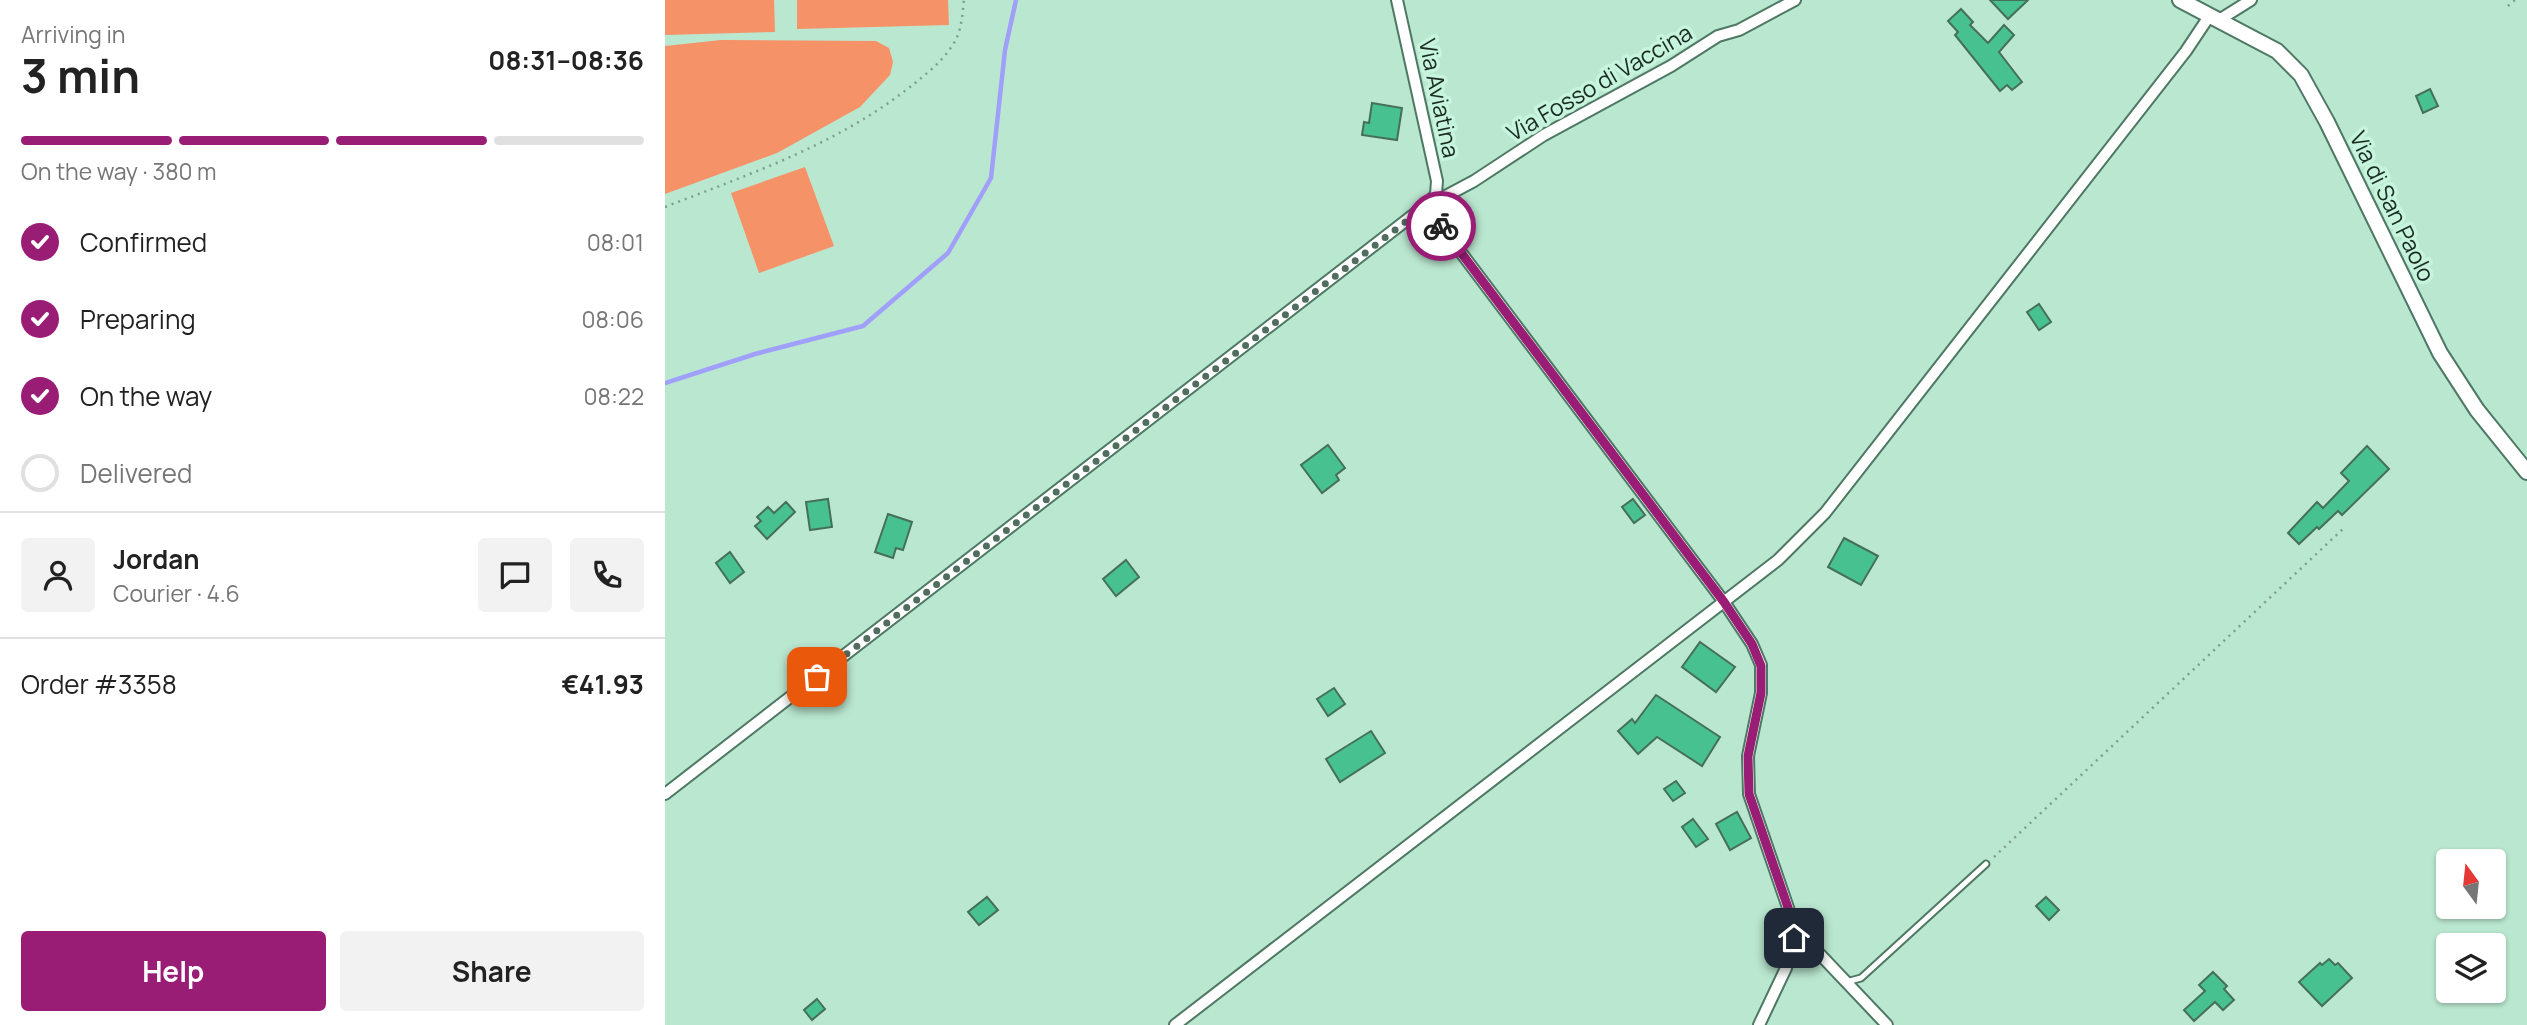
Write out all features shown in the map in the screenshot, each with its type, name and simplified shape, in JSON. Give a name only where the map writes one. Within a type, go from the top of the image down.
[{"type":"street","name":"Via Aviatina","points":[[1397,0],[1437,181],[1436,194],[1426,206]]},
{"type":"street","name":"Via Fosso di Vaccina","points":[[1426,206],[1474,181],[1544,135],[1671,66],[1718,36],[1739,30],[1795,0]]},
{"type":"street","name":"Via di San Paolo","points":[[2181,0],[2277,51],[2301,75],[2327,121],[2439,352],[2484,421],[2527,472]]},
{"type":"street","points":[[1175,1025],[1786,554],[1820,520],[2214,17],[2251,0]]},
{"type":"street","points":[[665,794],[1426,206],[1724,602],[1752,644],[1761,666],[1761,693],[1748,756],[1749,794],[1795,928],[1887,1025]]},
{"type":"street","points":[[1759,1025],[1790,958],[1795,928]]},
{"type":"lane","points":[[1846,982],[1861,978],[1986,864]]},
{"type":"path","points":[[665,207],[803,153],[848,130],[894,99],[933,68],[952,46],[961,27],[964,0]]},
{"type":"path","points":[[2508,6],[2515,0]]},
{"type":"path","points":[[1986,864],[2344,528]]},
{"type":"shaded area","points":[[665,0],[774,0],[775,32],[665,35]]},
{"type":"shaded area","points":[[797,0],[948,0],[949,25],[797,29]]},
{"type":"shaded area","points":[[721,40],[876,41],[889,48],[893,62],[890,75],[860,107],[777,153],[665,194],[665,46]]},
{"type":"shaded area","points":[[805,167],[834,246],[759,273],[731,193]]},
{"type":"building","points":[[1990,0],[2028,0],[2008,19]]},
{"type":"building","points":[[1961,9],[1973,22],[1970,25],[1988,43],[2004,25],[2014,35],[1999,52],[2022,82],[2012,90],[2007,85],[2000,91],[1955,35],[1958,32],[1948,21]]},
{"type":"building","points":[[2430,89],[2438,106],[2423,113],[2416,96]]},
{"type":"building","points":[[1372,103],[1402,108],[1397,140],[1362,135],[1364,122],[1369,123]]},
{"type":"building","points":[[2039,304],[2051,322],[2039,330],[2027,312]]},
{"type":"building","points":[[1328,445],[1345,468],[1336,475],[1339,480],[1322,493],[1301,465]]},
{"type":"building","points":[[2367,446],[2389,469],[2342,515],[2338,511],[2299,544],[2288,533],[2317,502],[2323,508],[2349,481],[2341,473]]},
{"type":"building","points":[[828,499],[832,527],[810,530],[806,502]]},
{"type":"building","points":[[1633,499],[1645,515],[1634,523],[1622,507]]},
{"type":"building","points":[[786,502],[795,512],[767,539],[755,526],[761,521],[757,517],[768,507],[774,513]]},
{"type":"building","points":[[888,514],[912,522],[903,550],[896,548],[893,558],[875,552]]},
{"type":"building","points":[[1844,538],[1878,556],[1861,585],[1828,567]]},
{"type":"building","points":[[730,552],[744,572],[730,583],[716,563]]},
{"type":"building","points":[[1126,560],[1139,577],[1116,596],[1103,579]]},
{"type":"building","points":[[1700,642],[1735,667],[1716,692],[1682,667]]},
{"type":"building","points":[[1334,688],[1345,704],[1328,716],[1317,699]]},
{"type":"building","points":[[1656,695],[1720,737],[1702,766],[1657,737],[1638,754],[1618,731],[1632,719],[1635,723]]},
{"type":"building","points":[[1371,731],[1385,753],[1340,782],[1326,759]]},
{"type":"building","points":[[1676,781],[1685,793],[1673,801],[1664,789]]},
{"type":"building","points":[[1737,812],[1751,838],[1730,850],[1716,824]]},
{"type":"building","points":[[1693,819],[1708,839],[1696,847],[1682,827]]},
{"type":"building","points":[[987,897],[998,910],[979,925],[968,912]]},
{"type":"building","points":[[2046,897],[2059,910],[2049,920],[2036,906]]},
{"type":"building","points":[[2329,959],[2335,965],[2338,963],[2352,978],[2322,1006],[2299,982],[2320,963],[2322,965]]},
{"type":"building","points":[[2213,972],[2227,986],[2224,989],[2234,1000],[2223,1010],[2215,1002],[2194,1021],[2184,1010],[2205,991],[2199,985]]},
{"type":"building","points":[[817,999],[825,1009],[812,1020],[804,1010]]},
{"type":"waterway","points":[[665,383],[755,354],[863,326],[948,253],[991,178],[1005,50],[1016,0]]},
{"type":"way so far","points":[[817,677],[1426,206],[1441,226]]},
{"type":"route","points":[[1441,226],[1724,602],[1758,655],[1763,678],[1748,756],[1749,794],[1795,928],[1794,938]]}]
